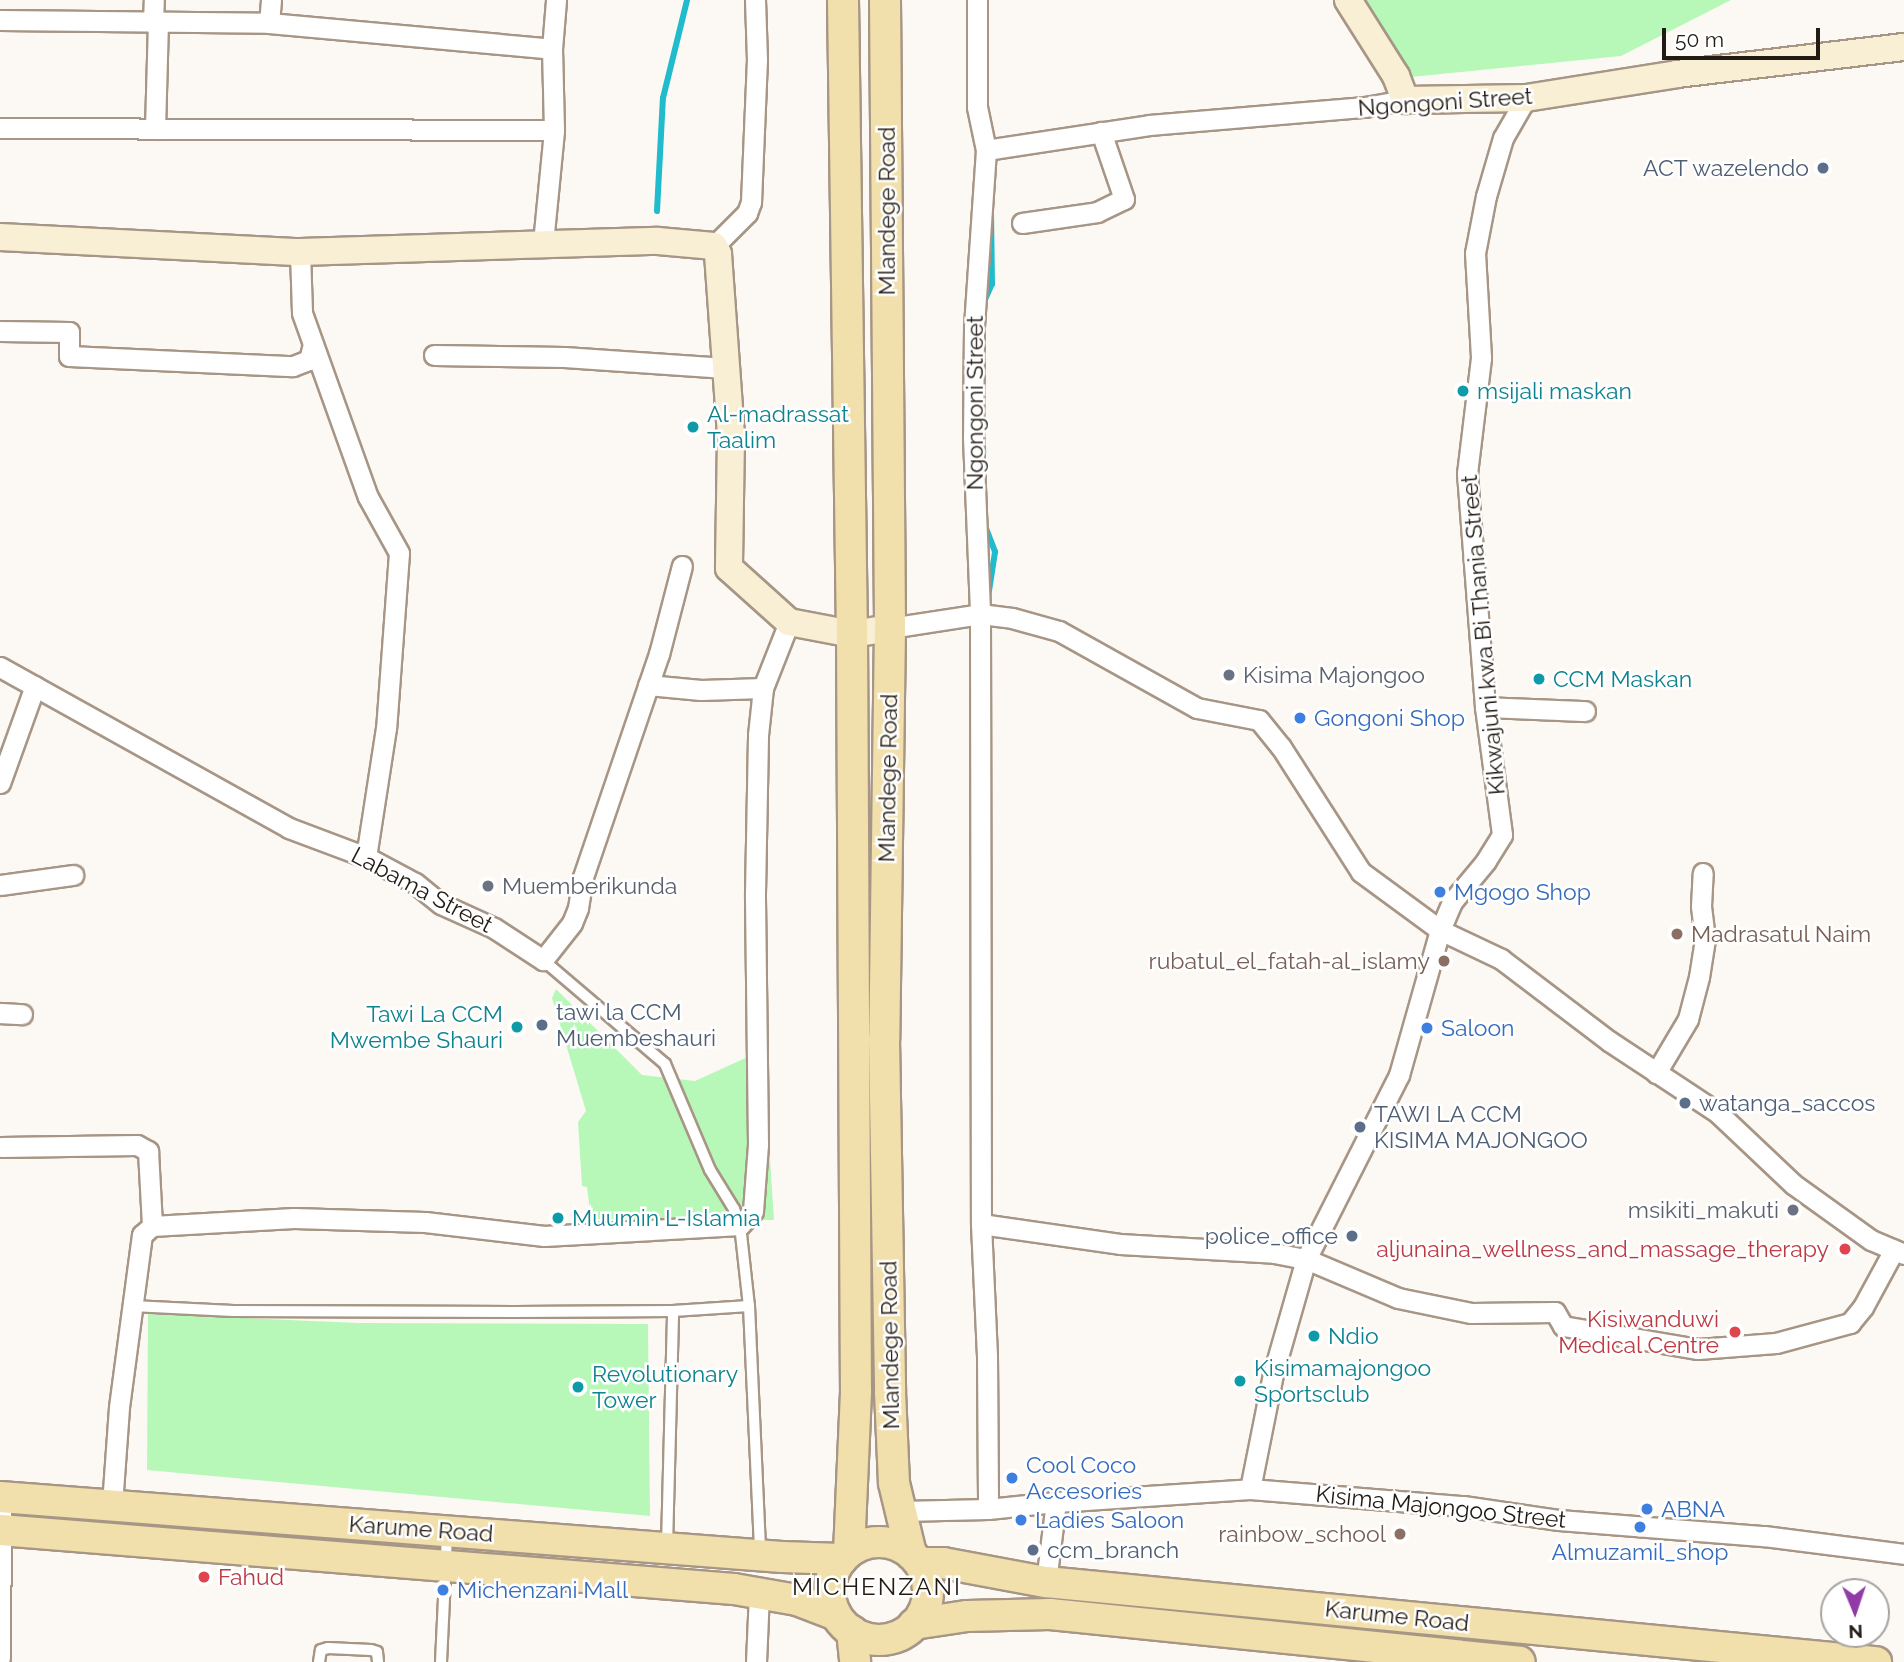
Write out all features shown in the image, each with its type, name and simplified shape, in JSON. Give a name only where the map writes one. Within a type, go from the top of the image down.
[{"type":"main road","points":[[843,15],[885,13]]},
{"type":"main road","name":"Mlandege Road","points":[[885,13],[890,628],[884,1039],[892,1453],[901,1511],[915,1559]]},
{"type":"main road","name":"Mlandege Road","points":[[843,15],[852,634],[856,1392],[845,1555]]},
{"type":"main road","points":[[847,321],[888,319]]},
{"type":"main road","points":[[854,1040],[884,1039]]},
{"type":"main road","name":"Karume Road","points":[[0,1497],[667,1549],[760,1555],[845,1555]]},
{"type":"main road","name":"Karume Road","points":[[0,1530],[760,1594],[797,1600],[844,1623]]},
{"type":"main road","points":[[855,1662],[830,1584],[845,1555],[875,1542],[895,1544],[915,1559],[928,1593],[923,1612],[912,1627],[901,1662]]},
{"type":"main road","name":"Karume Road","points":[[915,1559],[1046,1582],[1876,1662]]},
{"type":"main road","name":"Karume Road","points":[[912,1627],[967,1616],[1050,1615],[1520,1662]]},
{"type":"main road","points":[[844,1623],[878,1640],[896,1637],[912,1627]]},
{"type":"street","points":[[154,0],[155,129]]},
{"type":"street","points":[[269,23],[271,0]]},
{"type":"street","points":[[543,243],[554,130],[552,49],[556,0]]},
{"type":"street","points":[[714,246],[747,213],[751,202],[757,60],[755,0]]},
{"type":"street","name":"Ngongoni Street","points":[[976,0],[977,107],[986,150],[974,328],[973,437],[980,614],[981,1224],[987,1356],[988,1509]]},
{"type":"street","points":[[1348,0],[1396,76],[1405,100]]},
{"type":"street","points":[[0,20],[269,23],[552,49]]},
{"type":"street","name":"Ngongoni Street","points":[[986,150],[1101,132],[1365,107],[1405,100],[1526,99],[1677,74],[1904,47]]},
{"type":"street","name":"Kikwajuni kwa Bi Thania Street","points":[[1250,1489],[1273,1374],[1306,1259],[1399,1075],[1440,930],[1452,902],[1491,855],[1502,835],[1485,707],[1467,473],[1481,358],[1475,253],[1486,196],[1503,138],[1526,99]]},
{"type":"street","points":[[0,128],[554,130]]},
{"type":"street","points":[[1023,223],[1097,212],[1124,200],[1101,132]]},
{"type":"street","points":[[0,237],[300,251],[658,241],[714,246]]},
{"type":"street","points":[[714,246],[718,254],[731,437],[729,568],[789,622],[852,634],[980,614],[1012,618],[1059,631],[1197,708],[1259,720],[1281,747],[1361,872],[1440,930],[1501,960],[1609,1041],[1718,1113],[1793,1184],[1871,1240],[1899,1252],[1850,1323],[1776,1343],[1698,1349],[1563,1326],[1555,1312],[1471,1313],[1398,1298],[1306,1259],[1274,1253],[1086,1241],[981,1224]]},
{"type":"street","points":[[300,251],[302,313],[368,498],[399,554],[386,728],[366,857]]},
{"type":"street","points":[[0,331],[69,332],[69,356],[293,366],[309,360],[313,344]]},
{"type":"street","points":[[434,355],[553,357],[726,368]]},
{"type":"street","points":[[543,960],[572,923],[583,877],[648,685],[682,566]]},
{"type":"street","points":[[112,1505],[142,1235],[152,1226],[222,1220],[333,1219],[425,1222],[544,1236],[740,1225],[753,1211],[758,1144],[755,893],[758,735],[763,688],[789,622]]},
{"type":"street","name":"Labama Street","points":[[0,667],[289,828],[366,857],[415,883],[441,904],[494,928],[543,960]]},
{"type":"street","points":[[648,685],[701,690],[763,688]]},
{"type":"street","points":[[0,783],[35,687]]},
{"type":"street","points":[[1485,707],[1585,711]]},
{"type":"street","points":[[1656,1073],[1688,1019],[1699,977],[1705,939],[1701,906],[1703,873]]},
{"type":"street","points":[[0,885],[73,876]]},
{"type":"street","points":[[0,1013],[22,1014]]},
{"type":"street","points":[[1,1147],[137,1145],[148,1151],[152,1226]]},
{"type":"street","name":"Kisima Majongoo Street","points":[[901,1511],[988,1509],[1250,1489],[1463,1506],[1559,1520],[1765,1536],[1904,1554]]},
{"type":"street","points":[[0,1497],[0,1658]]},
{"type":"street","points":[[1046,1582],[1056,1502]]},
{"type":"street","points":[[756,1662],[760,1594]]},
{"type":"lane","name":"Labama Street","points":[[543,960],[665,1064],[710,1170],[734,1209],[740,1225],[749,1306],[760,1555]]},
{"type":"lane","points":[[132,1306],[247,1311],[673,1311],[749,1306]]},
{"type":"lane","points":[[667,1549],[673,1311]]},
{"type":"lane","points":[[441,1662],[447,1531]]},
{"type":"lane","points":[[319,1662],[321,1650],[328,1648],[371,1650],[377,1652],[378,1662]]},
{"type":"green space","points":[[1366,0],[1731,0],[1621,56],[1411,77]]},
{"type":"green space","points":[[556,989],[642,1075],[695,1081],[763,1050],[774,1220],[591,1219],[587,1187],[582,1186],[578,1122],[586,1111],[552,998]]},
{"type":"green space","points":[[148,1314],[359,1323],[648,1324],[650,1516],[147,1470]]},
{"type":"waterway","points":[[657,211],[663,98],[687,0]]},
{"type":"waterway","points":[[983,304],[992,284],[991,208]]},
{"type":"waterway","points":[[982,362],[983,335]]},
{"type":"waterway","points":[[982,418],[983,453]]},
{"type":"waterway","points":[[984,523],[995,552],[988,597]]},
{"type":"place","name":"ACT wazelendo","points":[[1823,168]]},
{"type":"place","name":"msijali maskan","points":[[1463,391]]},
{"type":"place","name":"Al-madrassat Taalim","points":[[693,427]]},
{"type":"place","name":"Kisima Majongoo","points":[[1229,675]]},
{"type":"place","name":"CCM Maskan","points":[[1539,679]]},
{"type":"place","name":"Gongoni Shop","points":[[1300,718]]},
{"type":"place","name":"Muemberikunda","points":[[488,886]]},
{"type":"place","name":"Mgogo Shop","points":[[1440,892]]},
{"type":"place","name":"Madrasatul Naim","points":[[1677,934]]},
{"type":"place","name":"rubatul_el_fatah-al_islamy","points":[[1444,961]]},
{"type":"place","name":"tawi la CCM Muembeshauri","points":[[542,1025]]},
{"type":"place","name":"Tawi La CCM Mwembe Shauri","points":[[517,1027]]},
{"type":"place","name":"Saloon","points":[[1427,1028]]},
{"type":"place","name":"watanga_saccos","points":[[1685,1103]]},
{"type":"place","name":"TAWI LA CCM KISIMA MAJONGOO","points":[[1360,1127]]},
{"type":"place","name":"msikiti_makuti","points":[[1793,1210]]},
{"type":"place","name":"Muumin L-Islamia","points":[[558,1218]]},
{"type":"place","name":"police_office","points":[[1352,1236]]},
{"type":"place","name":"aljunaina_wellness_and_massage_therapy","points":[[1845,1249]]},
{"type":"place","name":"Kisiwanduwi Medical Centre","points":[[1735,1332]]},
{"type":"place","name":"Ndio","points":[[1314,1336]]},
{"type":"place","name":"Kisimamajongoo Sportsclub","points":[[1240,1381]]},
{"type":"place","name":"Revolutionary Tower","points":[[578,1387]]},
{"type":"place","name":"Cool Coco Accesories","points":[[1012,1478]]},
{"type":"place","name":"ABNA","points":[[1647,1509]]},
{"type":"place","name":"Ladies Saloon","points":[[1021,1520]]},
{"type":"place","name":"Almuzamil_shop","points":[[1640,1527]]},
{"type":"place","name":"rainbow_school","points":[[1400,1534]]},
{"type":"place","name":"ccm_branch","points":[[1033,1550]]},
{"type":"place","name":"Fahud","points":[[204,1577]]},
{"type":"place","name":"Michenzani Mall","points":[[443,1590]]},
{"type":"district","name":"MICHENZANI","points":[[877,1587]]}]
